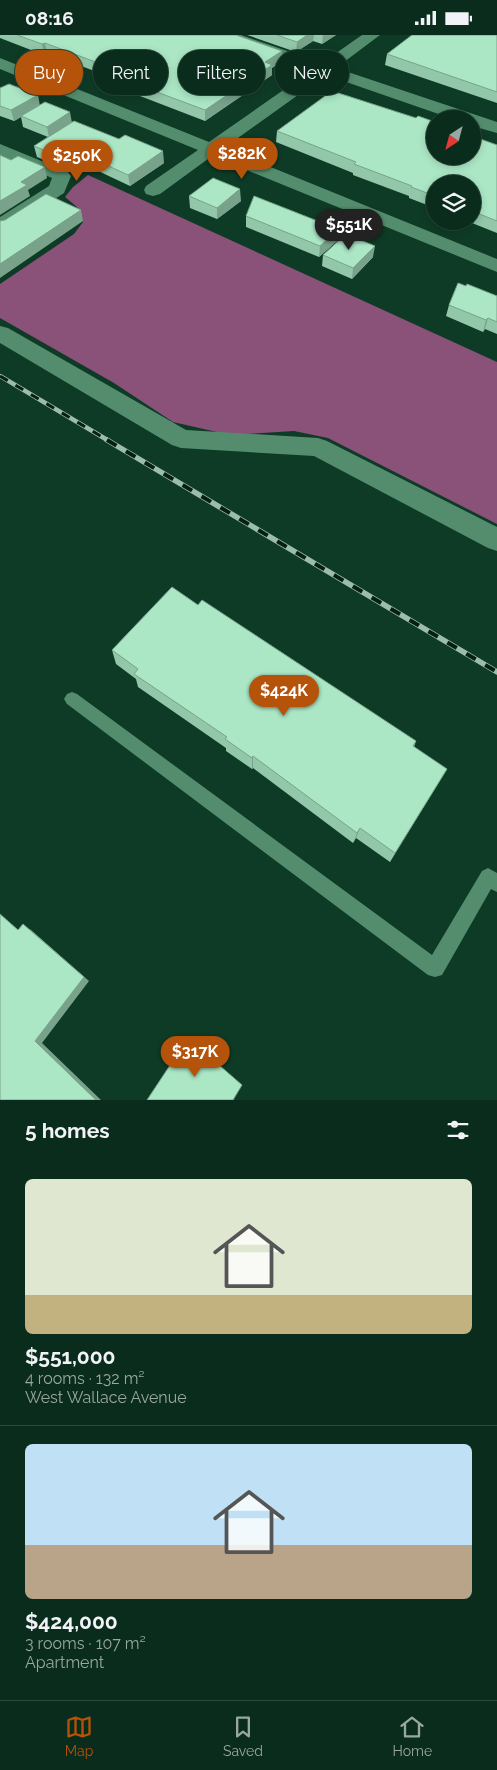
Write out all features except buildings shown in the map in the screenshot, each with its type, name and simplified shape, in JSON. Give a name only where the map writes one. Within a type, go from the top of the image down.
[{"type":"street","points":[[226,35],[275,52]]},
{"type":"street","points":[[349,51],[372,35]]},
{"type":"street","points":[[0,63],[497,266]]},
{"type":"street","points":[[349,78],[445,110]]},
{"type":"street","points":[[153,190],[287,95]]},
{"type":"street","points":[[481,122],[497,128]]},
{"type":"street","points":[[0,149],[62,176],[57,189],[0,226]]},
{"type":"street","points":[[0,333],[181,439],[318,447],[497,540]]},
{"type":"lane","points":[[72,699],[435,968],[488,877],[497,883]]},
{"type":"shaded area","points":[[88,175],[497,362],[497,524],[328,438],[294,431],[230,435],[173,422],[114,383],[0,318],[0,284],[74,234],[83,222],[77,207],[65,197],[73,187]]},
{"type":"railway","points":[[0,376],[109,441]]},
{"type":"railway","points":[[107,440],[497,672]]}]
